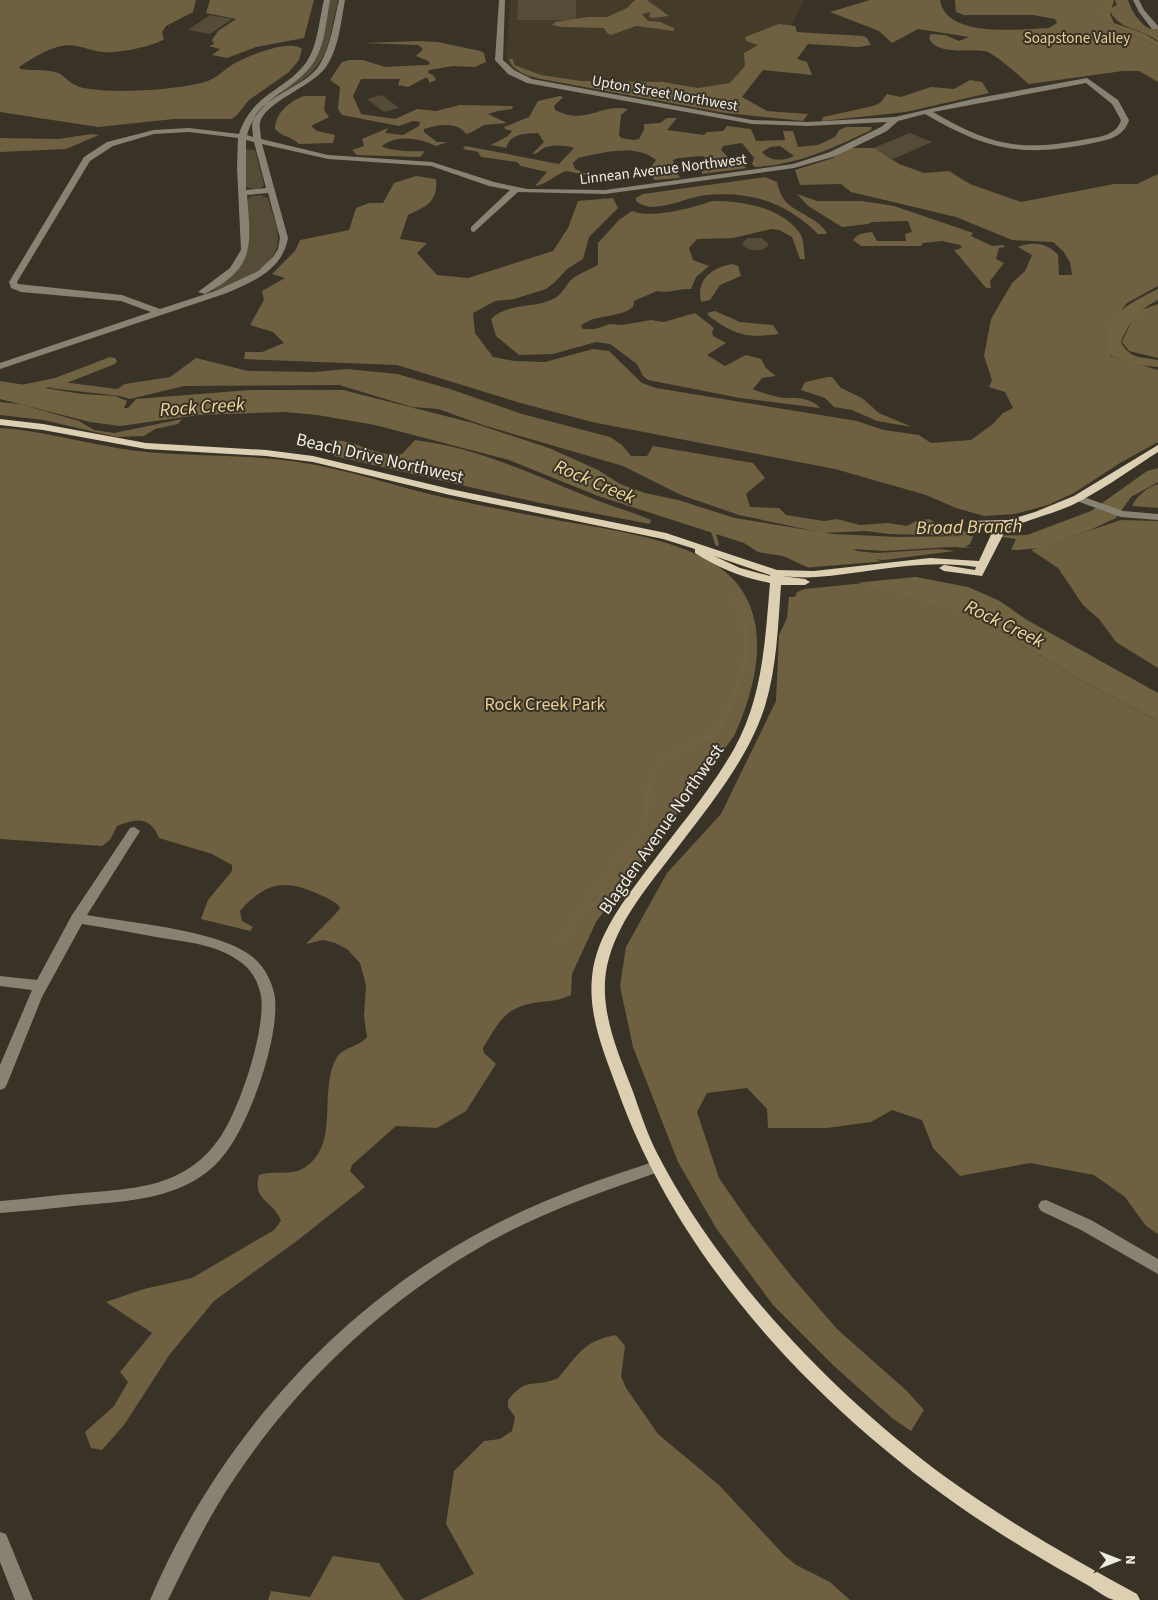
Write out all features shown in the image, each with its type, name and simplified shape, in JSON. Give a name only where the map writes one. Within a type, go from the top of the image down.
[{"type":"main road","name":"Beach Drive Northwest","points":[[0,422],[155,447],[305,457],[450,492],[648,532],[689,544],[706,556],[753,576],[819,578],[941,568],[980,569]]},
{"type":"main road","points":[[980,569],[997,535],[998,529],[1008,523],[1030,516],[1038,516],[1078,498],[1158,448]]},
{"type":"main road","points":[[997,535],[1009,533],[1035,520],[1038,516]]},
{"type":"main road","points":[[972,523],[1008,523]]},
{"type":"main road","name":"Beach Drive Northwest","points":[[819,578],[930,561],[966,562],[980,569]]},
{"type":"main road","name":"Blagden Avenue Northwest","points":[[776,577],[765,678],[750,728],[710,796],[620,919],[601,960],[598,991],[603,1022],[632,1109],[656,1167],[731,1277],[786,1344],[835,1395],[940,1483],[1039,1549],[1131,1600]]},
{"type":"street","points":[[159,312],[218,283],[240,262],[246,242],[241,148],[243,135],[249,118],[273,92],[310,62],[327,0]]},
{"type":"street","points":[[0,366],[196,301],[243,283],[274,262],[282,248],[284,238],[255,128],[259,116],[266,108],[307,82],[324,66],[330,50],[342,0]]},
{"type":"street","name":"Upton Street Northwest","points":[[502,0],[499,60],[511,72],[530,81],[678,110],[761,123],[829,124],[895,119]]},
{"type":"street","points":[[1136,0],[1141,11],[1155,27]]},
{"type":"street","name":"Linnean Avenue Northwest","points":[[159,312],[122,298],[21,289],[14,286],[13,282],[87,159],[102,148],[154,132],[201,130],[243,135],[292,150],[328,157],[432,164],[515,190],[558,194],[605,192],[785,168],[830,155],[884,128],[895,119],[927,112],[1032,90],[1087,80],[1117,104],[1123,114],[1124,124],[1119,131],[1107,137],[1060,148],[1030,150],[999,147],[960,132],[927,112]]},
{"type":"street","points":[[273,92],[284,95]]},
{"type":"street","points":[[243,193],[271,190]]},
{"type":"street","points":[[474,229],[515,190]]},
{"type":"street","points":[[1078,498],[1095,506],[1121,514],[1158,518]]},
{"type":"street","points":[[0,1084],[40,986],[77,918],[134,831]]},
{"type":"street","points":[[0,1207],[135,1194],[167,1186],[197,1171],[222,1147],[232,1131],[257,1062],[268,1013],[268,998],[258,971],[245,959],[222,946],[202,940],[77,918]]},
{"type":"street","points":[[0,981],[40,986]]},
{"type":"street","points":[[159,1600],[212,1499],[244,1452],[308,1375],[359,1326],[437,1266],[491,1233],[572,1197],[656,1167]]},
{"type":"street","points":[[1046,1206],[1086,1225],[1158,1267]]},
{"type":"street","points":[[0,1540],[24,1600]]},
{"type":"shaded area","points":[[329,0],[338,0],[324,55],[310,73],[299,83],[283,93],[278,91],[308,66]]},
{"type":"shaded area","points":[[510,0],[804,0],[785,38],[720,113],[526,76],[508,64],[506,58]]},
{"type":"shaded area","points":[[518,0],[576,0],[576,20],[517,20]]},
{"type":"shaded area","points":[[210,15],[232,19],[210,34],[188,30]]},
{"type":"shaded area","points":[[382,95],[399,108],[384,112],[367,99]]},
{"type":"shaded area","points":[[910,133],[932,142],[893,159],[871,149]]},
{"type":"shaded area","points":[[244,150],[255,150],[264,185],[258,189],[245,186]]},
{"type":"shaded area","points":[[261,195],[268,198],[278,236],[277,247],[273,257],[266,265],[247,277],[218,291],[212,290],[226,279],[243,260],[247,252],[248,242],[246,200],[252,196]]},
{"type":"shaded area","points":[[748,238],[762,238],[769,245],[763,249],[751,250],[742,243]]},
{"type":"green space","points":[[0,0],[196,0],[193,12],[166,26],[162,32],[164,39],[160,42],[116,52],[98,51],[78,46],[61,46],[45,52],[19,67],[20,69],[58,73],[75,85],[84,88],[128,91],[192,85],[210,80],[237,62],[260,52],[289,46],[296,46],[302,49],[299,60],[289,72],[249,100],[232,119],[174,119],[98,127],[0,112]]},
{"type":"green space","points":[[210,0],[314,0],[304,38],[256,47],[227,58],[212,55],[220,49],[209,46],[214,44],[212,40],[218,31],[236,19],[206,13]]},
{"type":"green space","points":[[635,0],[647,0],[669,16],[651,18],[649,16],[651,12],[642,14],[648,21],[660,22],[674,28],[674,31],[636,26],[611,35],[604,28],[552,25],[555,22],[588,17],[607,17],[627,8]]},
{"type":"green space","name":"Soapstone Valley","points":[[870,0],[940,0],[945,12],[955,21],[969,26],[1003,30],[1049,28],[1057,23],[1055,19],[1033,15],[964,15],[956,12],[955,0],[1104,0],[1110,23],[1158,47],[1158,82],[1139,71],[1123,71],[1029,84],[988,52],[945,49],[938,47],[929,38],[931,34],[945,35],[959,41],[969,37],[918,29],[892,43],[879,31],[830,12]]},
{"type":"green space","points":[[1115,0],[1128,0],[1142,24],[1150,29],[1158,26],[1158,41],[1115,19],[1111,13],[1111,8],[1117,5]]},
{"type":"green space","points":[[779,24],[795,26],[797,32],[863,36],[867,38],[871,45],[858,47],[808,44],[797,59],[807,62],[812,75],[763,70],[742,97],[767,111],[808,114],[803,121],[726,113],[541,79],[518,70],[509,59],[513,59],[514,65],[541,75],[581,81],[663,82],[698,88],[730,83],[745,66],[744,53],[758,45],[746,41],[745,37]]},
{"type":"green space","points":[[438,42],[480,51],[484,53],[486,62],[475,67],[453,66],[429,70],[428,73],[433,75],[436,80],[429,83],[428,78],[425,78],[408,87],[398,85],[400,79],[361,79],[353,96],[361,114],[395,119],[417,109],[436,111],[460,105],[513,106],[512,109],[488,114],[507,123],[484,125],[466,134],[458,127],[447,125],[435,126],[424,129],[424,132],[437,142],[447,142],[436,146],[409,138],[394,140],[382,146],[396,150],[425,151],[420,157],[357,155],[352,150],[364,146],[362,139],[388,128],[385,133],[403,135],[419,126],[420,122],[413,121],[399,126],[342,115],[338,109],[340,87],[330,80],[342,62],[349,60],[363,60],[385,67],[430,64],[428,61],[416,56],[423,49],[418,45],[363,43]]},
{"type":"green space","points":[[970,80],[982,82],[989,93],[906,112],[822,121],[823,117],[873,106],[880,103],[887,94],[901,97],[931,87],[954,89]]},
{"type":"green space","points":[[304,96],[326,96],[324,110],[329,117],[311,126],[317,131],[335,135],[333,143],[299,144],[275,129],[280,113],[284,108]]},
{"type":"green space","points":[[563,97],[554,106],[555,110],[576,116],[609,109],[628,109],[621,115],[619,135],[621,138],[634,140],[639,139],[644,130],[644,124],[660,123],[667,118],[677,118],[667,130],[704,135],[707,132],[723,131],[727,126],[751,129],[756,141],[785,140],[783,131],[793,131],[798,147],[818,145],[835,137],[839,130],[846,127],[872,127],[871,130],[815,154],[771,166],[755,167],[752,164],[754,158],[742,143],[723,146],[721,150],[728,157],[747,168],[702,174],[702,171],[712,169],[703,156],[678,158],[673,160],[680,178],[654,180],[650,168],[656,160],[639,152],[618,151],[578,158],[573,163],[575,169],[591,176],[566,171],[535,186],[547,172],[521,166],[517,162],[481,157],[478,152],[463,149],[465,146],[559,164],[574,148],[549,146],[532,154],[544,142],[538,133],[519,135],[511,139],[506,148],[491,145],[508,136],[512,131],[504,127],[529,117],[538,101]],"holes":[[[780,146],[794,156],[777,160],[769,158],[762,152],[770,147]]]},
{"type":"green space","points":[[91,134],[99,135],[66,149],[0,152],[0,138],[59,139]]},
{"type":"green space","points":[[851,148],[874,148],[899,164],[924,173],[949,171],[970,184],[1021,202],[1114,184],[1137,184],[1158,174],[1158,286],[1127,303],[1111,324],[1111,356],[1158,370],[1158,442],[1120,463],[1074,493],[1048,505],[1015,514],[984,516],[956,508],[926,495],[835,469],[592,422],[517,402],[397,365],[244,359],[245,352],[262,352],[284,343],[273,332],[250,325],[264,300],[262,291],[285,278],[272,274],[295,251],[300,240],[349,230],[356,208],[369,203],[383,203],[394,183],[416,176],[436,179],[435,193],[426,206],[408,215],[400,239],[427,243],[417,253],[437,275],[468,278],[553,251],[568,228],[578,201],[613,198],[618,208],[589,237],[583,259],[567,269],[546,289],[514,299],[495,301],[473,313],[475,333],[493,357],[514,361],[545,362],[593,349],[609,351],[642,383],[656,388],[857,421],[884,430],[919,435],[931,443],[971,440],[993,424],[1003,413],[1013,408],[1005,392],[989,387],[992,380],[984,356],[991,319],[1012,283],[1025,271],[1032,255],[1018,247],[1040,244],[1050,248],[1058,255],[1059,275],[1072,275],[1070,262],[1063,251],[1053,242],[1012,240],[956,217],[851,192],[841,184],[800,185],[795,170],[833,158]]},
{"type":"green space","points":[[765,177],[777,182],[779,191],[787,203],[815,221],[827,234],[818,234],[793,214],[767,201],[753,197],[722,194],[706,195],[652,207],[636,201],[636,198],[643,194]]},
{"type":"green space","points":[[797,194],[817,201],[862,201],[894,206],[973,233],[971,236],[992,246],[1003,245],[1005,247],[999,248],[996,259],[1004,263],[990,281],[991,288],[986,288],[954,250],[962,248],[960,245],[942,241],[923,243],[921,246],[861,246],[853,240],[859,235],[872,232],[877,241],[906,241],[905,234],[912,232],[908,221],[872,222],[842,227],[808,206]]},
{"type":"green space","points":[[712,201],[748,204],[771,211],[782,217],[791,223],[801,235],[805,259],[800,259],[792,237],[779,230],[772,229],[733,238],[697,239],[689,248],[693,260],[709,266],[696,277],[691,289],[666,292],[657,291],[634,301],[633,307],[627,311],[593,319],[581,326],[583,329],[595,329],[610,324],[622,325],[651,320],[664,322],[695,313],[714,328],[713,336],[726,343],[707,355],[725,366],[746,355],[761,359],[766,368],[776,376],[762,378],[753,389],[785,398],[805,399],[813,402],[820,408],[740,398],[648,380],[643,376],[637,364],[610,344],[596,342],[553,354],[519,355],[496,336],[491,319],[497,314],[512,308],[551,300],[573,278],[598,265],[598,243],[619,220],[632,211],[650,214],[661,213],[694,207]]},
{"type":"green space","points":[[732,264],[738,266],[741,276],[720,285],[710,300],[701,302],[701,287],[707,276],[724,266]]},
{"type":"green space","points":[[1158,304],[1158,358],[1129,351],[1122,342],[1136,312]]},
{"type":"green space","points":[[715,311],[740,322],[773,325],[779,334],[759,336],[734,332],[718,323],[707,313]]},
{"type":"green space","points":[[196,358],[248,371],[314,372],[347,369],[397,374],[450,389],[522,414],[610,437],[622,445],[631,456],[647,456],[653,446],[753,463],[765,478],[746,494],[750,507],[779,508],[786,515],[824,521],[837,519],[860,525],[888,523],[907,526],[916,521],[929,519],[939,525],[955,527],[967,532],[969,536],[889,534],[866,531],[823,533],[739,515],[681,495],[623,466],[486,426],[438,409],[412,407],[339,385],[184,386],[130,399],[120,396],[49,388],[63,382],[117,389],[125,384],[170,377]]},
{"type":"green space","points":[[832,377],[841,388],[862,398],[879,413],[912,427],[877,421],[852,410],[834,407],[825,398],[801,390],[805,382]]},
{"type":"green space","points":[[0,402],[20,404],[79,421],[94,430],[114,433],[182,419],[178,424],[155,429],[144,436],[117,437],[43,420],[0,415]]},
{"type":"green space","name":"Rock Creek Park","points":[[0,428],[34,432],[137,451],[278,459],[316,465],[442,497],[648,538],[696,554],[717,565],[733,579],[745,596],[753,615],[757,635],[754,677],[749,697],[734,736],[596,922],[572,974],[571,995],[560,999],[528,1004],[519,1007],[505,1016],[483,1048],[484,1053],[496,1064],[466,1111],[437,1128],[396,1126],[352,1165],[350,1171],[365,1187],[298,1240],[214,1301],[170,1354],[124,1425],[102,1450],[91,1448],[85,1432],[114,1406],[128,1382],[120,1372],[152,1333],[106,1302],[144,1289],[192,1278],[274,1230],[281,1221],[278,1214],[258,1191],[259,1175],[293,1172],[304,1168],[315,1158],[322,1146],[326,1132],[331,1073],[336,1059],[342,1052],[360,1043],[367,1037],[364,1016],[366,985],[360,963],[347,949],[323,940],[306,944],[339,910],[340,907],[335,902],[304,888],[284,885],[275,886],[257,895],[240,911],[242,921],[253,927],[250,931],[201,919],[208,900],[232,871],[232,865],[212,854],[159,838],[147,822],[137,820],[117,826],[110,840],[102,846],[0,839]]},
{"type":"green space","points":[[332,440],[393,455],[402,454],[415,440],[459,448],[502,462],[651,520],[650,524],[540,503],[334,456]]},
{"type":"green space","points":[[1158,484],[1158,508],[1132,506],[1143,492]]},
{"type":"green space","points":[[1121,520],[1158,521],[1158,668],[1116,642],[1099,619],[1083,605],[1058,568],[1031,550]]},
{"type":"green space","points":[[939,549],[955,551],[884,560],[873,559],[856,551],[877,553]]},
{"type":"green space","points":[[864,583],[978,618],[1081,680],[1158,721],[1158,1234],[1146,1226],[1125,1197],[1094,1175],[1030,1163],[960,1176],[933,1148],[922,1120],[892,1110],[871,1122],[827,1128],[768,1128],[767,1109],[747,1088],[707,1093],[697,1112],[719,1178],[750,1223],[792,1277],[837,1329],[907,1391],[924,1410],[911,1431],[892,1418],[834,1366],[773,1305],[716,1228],[678,1162],[633,1047],[620,986],[626,947],[667,873],[721,814],[776,701],[779,635],[787,618],[789,597],[795,597],[797,592],[805,589]]},
{"type":"green space","points":[[616,1335],[625,1346],[621,1376],[626,1388],[658,1434],[719,1485],[784,1555],[796,1565],[830,1582],[850,1600],[420,1600],[474,1574],[446,1524],[454,1471],[484,1441],[500,1439],[512,1431],[515,1417],[508,1407],[508,1400],[515,1392],[526,1385],[558,1378],[582,1350],[596,1341]]},
{"type":"green space","points":[[333,1556],[379,1563],[404,1600],[268,1600],[271,1591],[310,1597]]},
{"type":"water","points":[[1104,0],[1114,0],[1110,14],[1114,23],[1145,34],[1158,42],[1158,47],[1110,23],[1102,12]]},
{"type":"water","points":[[1158,289],[1158,300],[1135,317],[1121,342],[1124,348],[1132,354],[1158,360],[1158,367],[1139,365],[1112,356],[1106,341],[1110,323],[1116,315],[1132,303]]},
{"type":"water","name":"Rock Creek","points":[[0,381],[82,394],[115,396],[127,401],[124,408],[128,408],[136,399],[250,390],[343,390],[473,423],[549,448],[598,470],[620,484],[645,493],[678,500],[735,518],[832,534],[899,537],[1027,535],[1091,511],[1147,471],[1158,468],[1158,482],[1131,497],[1116,518],[1090,530],[1039,548],[1018,550],[950,547],[885,551],[853,549],[916,577],[968,587],[1000,601],[1027,620],[1158,693],[1158,721],[1081,680],[978,618],[809,568],[783,556],[758,552],[744,543],[598,496],[509,460],[375,425],[317,415],[285,412],[199,415],[120,426],[90,422],[0,399]]},
{"type":"pier","points":[[974,534],[1016,539],[1010,552],[965,547],[970,544]]},
{"type":"pier","points":[[887,561],[917,575],[926,576],[854,583],[803,568]]},
{"type":"waterway","points":[[12,391],[59,381],[110,361]]},
{"type":"waterway","points":[[712,528],[717,544]]},
{"type":"waterway","points":[[730,593],[742,614]]},
{"type":"waterway","points":[[560,943],[577,914],[644,827],[649,782],[661,758],[718,732],[736,689],[745,659],[746,628],[742,613]]},
{"type":"water label","name":"Broad Branch","points":[[969,526]]}]
